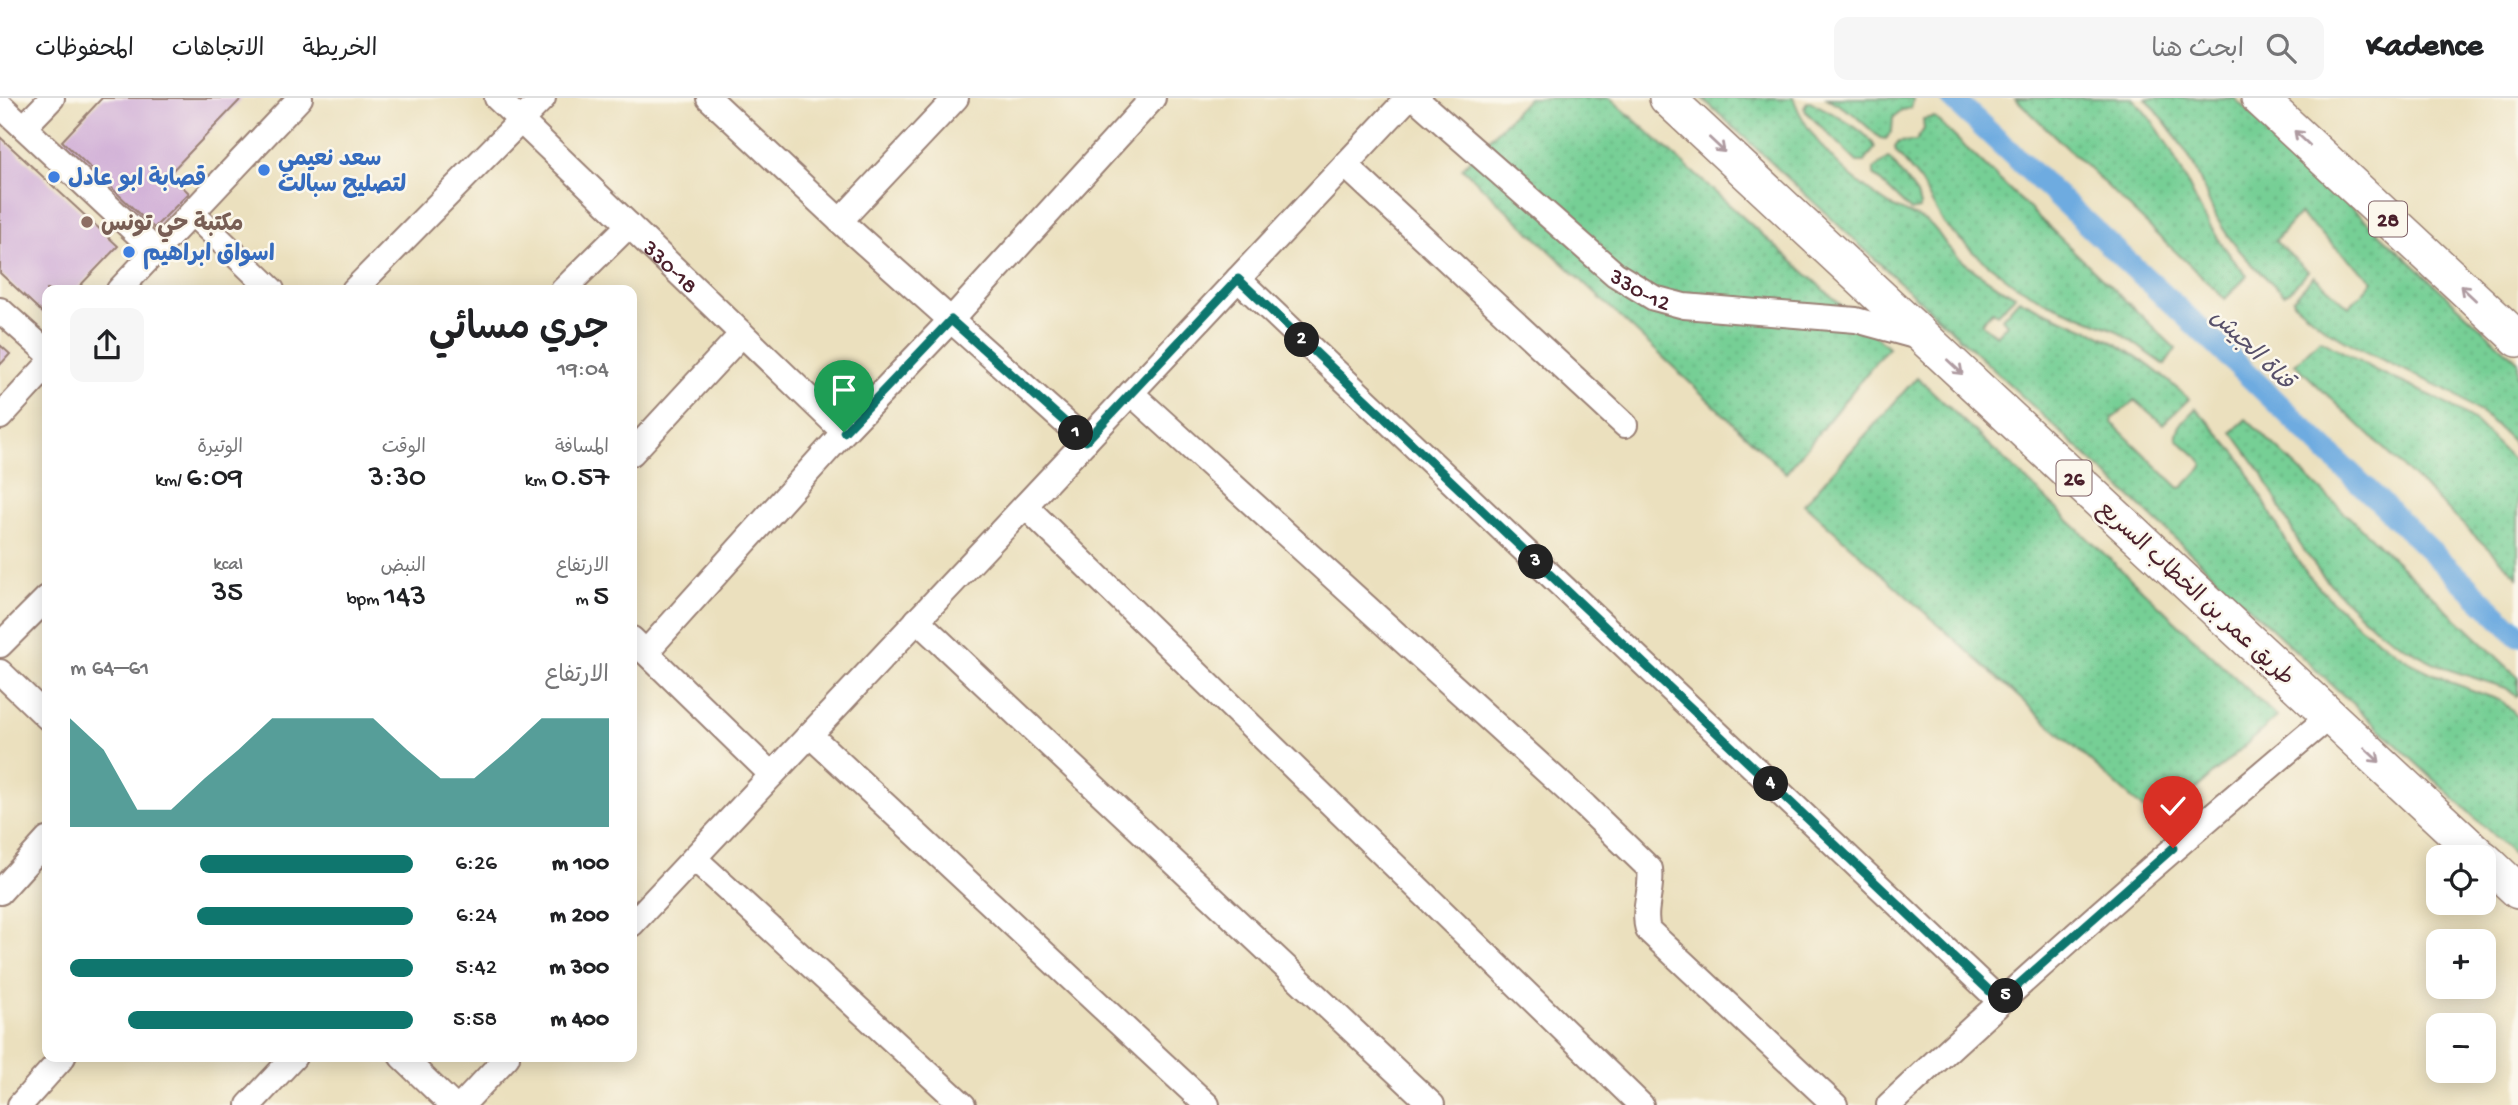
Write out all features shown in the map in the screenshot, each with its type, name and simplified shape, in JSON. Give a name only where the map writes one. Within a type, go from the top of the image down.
[{"type":"highway","name":"طريق عمر بن الخطاب السريع","points":[[1667,98],[2469,845]]},
{"type":"highway","name":"28","points":[[2259,98],[2518,339]]},
{"type":"highway","name":"طريق عمر بن الخطاب السريع","points":[[2496,870],[2518,891]]},
{"type":"street","points":[[24,127],[52,98]]},
{"type":"street","points":[[124,285],[300,98]]},
{"type":"street","name":"330-18","points":[[497,98],[844,432]]},
{"type":"street","points":[[359,285],[542,98]]},
{"type":"street","points":[[840,221],[956,98]]},
{"type":"street","points":[[637,915],[694,858],[1408,98]]},
{"type":"street","name":"330-12","points":[[1415,98],[1615,274],[1640,292],[1684,306],[1856,320],[1904,332],[1927,341]]},
{"type":"street","points":[[772,775],[639,645],[951,320],[1143,101]]},
{"type":"street","points":[[720,102],[840,221],[1086,441]]},
{"type":"street","points":[[0,105],[156,251]]},
{"type":"street","points":[[1345,165],[1625,425]]},
{"type":"street","points":[[192,213],[267,285]]},
{"type":"street","points":[[569,285],[629,225]]},
{"type":"street","points":[[1238,279],[2000,1001]]},
{"type":"street","points":[[0,310],[42,348]]},
{"type":"street","points":[[637,448],[742,334]]},
{"type":"street","points":[[0,416],[42,371]]},
{"type":"street","points":[[1131,393],[1585,806],[1650,869],[1645,919],[1648,930],[1835,1105]]},
{"type":"street","points":[[1025,506],[1641,1105]]},
{"type":"street","points":[[0,645],[42,603]]},
{"type":"street","points":[[917,620],[1432,1105]]},
{"type":"street","points":[[2,677],[42,713]]},
{"type":"street","points":[[1889,1105],[2000,1001],[2173,848],[2330,716]]},
{"type":"street","points":[[810,735],[1207,1105]]},
{"type":"street","points":[[0,892],[42,846]]},
{"type":"street","points":[[694,858],[963,1105]]},
{"type":"street","points":[[20,1105],[59,1062]]},
{"type":"street","points":[[249,1105],[289,1062]]},
{"type":"street","points":[[407,1062],[452,1105]]},
{"type":"street","points":[[462,1105],[502,1062]]},
{"type":"green space","points":[[1528,98],[1610,98],[1888,347],[1786,473],[1462,168]]},
{"type":"green space","points":[[1702,98],[1793,98],[1809,129],[1843,169],[1885,202],[1929,223],[1964,262],[2015,296],[1997,314],[1992,311],[1981,323],[1996,336],[2007,324],[2002,318],[2019,299],[2120,346],[2189,399],[2163,424],[2135,400],[2113,418],[2112,423],[2179,488],[2203,466],[2201,460],[2177,439],[2180,426],[2196,408],[2240,458],[2291,550],[2308,575],[2332,601],[2360,627],[2413,664],[2450,682],[2502,701],[2518,717],[2518,858]]},
{"type":"green space","points":[[1827,98],[1913,99],[1911,108],[1903,110],[1893,118],[1892,131],[1886,139],[1880,138],[1852,113]]},
{"type":"green space","points":[[2015,98],[2132,98],[2163,136],[2210,227],[2247,276],[2225,299]]},
{"type":"green space","points":[[2146,98],[2234,98],[2518,362],[2518,447],[2489,419],[2453,393],[2364,351],[2326,329],[2294,303],[2293,299],[2314,276],[2349,307],[2373,281],[2299,214],[2275,241],[2308,271],[2284,294],[2264,276],[2220,225],[2190,159]]},
{"type":"green space","points":[[1810,101],[1847,122],[1872,142],[1875,148],[1864,162],[1857,162],[1806,112],[1804,107]]},
{"type":"green space","points":[[1934,117],[2176,349],[2165,365],[2115,330],[2048,303],[2014,284],[1974,253],[1944,224],[1918,178],[1896,152],[1895,147],[1899,142],[1916,141],[1924,129],[1923,119]]},
{"type":"green space","points":[[1888,158],[1917,195],[1919,209],[1911,211],[1874,175],[1874,169]]},
{"type":"green space","points":[[2320,339],[2473,420],[2518,465],[2518,577],[2295,364]]},
{"type":"green space","points":[[1917,377],[2277,717],[2168,814],[2152,817],[1804,504]]},
{"type":"green space","points":[[2246,419],[2518,677],[2518,695],[2506,688],[2447,669],[2417,654],[2374,627],[2348,603],[2321,574],[2299,543],[2263,475],[2232,432]]},
{"type":"building","points":[[102,98],[242,98],[169,174],[189,193],[154,228],[62,141]]},
{"type":"building","points":[[0,137],[118,246],[81,285],[42,285],[42,312],[0,273]]},
{"type":"building","points":[[0,345],[10,354],[0,365]]},
{"type":"waterway","name":"قناة الجيش","points":[[1952,98],[2217,345],[2518,635]]},
{"type":"place","name":"سعد نعيمي لتصليح سبالت","points":[[264,170]]},
{"type":"place","name":"قصابة ابو عادل","points":[[54,177]]},
{"type":"place","name":"مكتبة حي تونس","points":[[87,222]]},
{"type":"place","name":"اسواق ابراهيم","points":[[129,252]]},
{"type":"route","points":[[844,432],[951,320],[1086,441],[1238,279],[2000,1001],[2173,848]]}]
